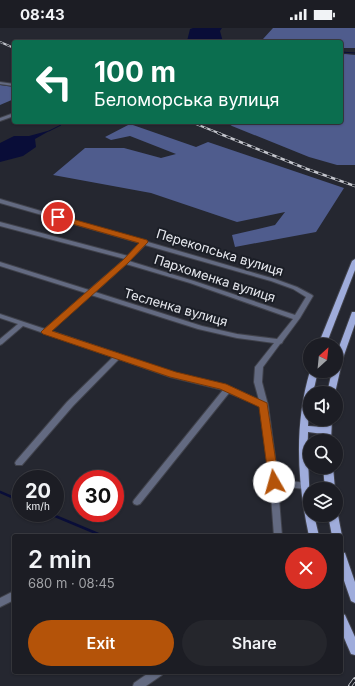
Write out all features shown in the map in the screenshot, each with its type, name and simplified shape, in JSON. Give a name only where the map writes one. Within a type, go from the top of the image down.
[{"type":"main road","points":[[325,338],[355,261]]},
{"type":"main road","points":[[333,386],[339,358],[355,314]]},
{"type":"main road","points":[[305,482],[302,454],[303,428],[308,394],[312,378]]},
{"type":"main road","points":[[303,428],[327,431],[327,426]]},
{"type":"main road","points":[[311,522],[314,534]]},
{"type":"main road","points":[[334,522],[336,534]]},
{"type":"main road","points":[[343,562],[355,598]]},
{"type":"main road","points":[[343,623],[355,650]]},
{"type":"street","points":[[0,83],[12,85]]},
{"type":"street","points":[[0,120],[12,115]]},
{"type":"street","name":"Перекопська вулиця","points":[[0,201],[273,280],[295,288],[310,296],[280,342],[259,367],[258,382],[264,405],[274,482],[278,534]]},
{"type":"street","name":"Пархоменка вулиця","points":[[0,224],[127,260],[297,318]]},
{"type":"street","points":[[46,332],[90,294],[144,242]]},
{"type":"street","name":"Тесленка вулиця","points":[[0,264],[200,328],[237,336],[280,342]]},
{"type":"street","points":[[0,316],[174,375],[228,389],[264,405]]},
{"type":"street","points":[[0,343],[22,324]]},
{"type":"street","points":[[19,463],[70,404],[118,356]]},
{"type":"street","points":[[138,502],[228,389]]},
{"type":"street","points":[[274,482],[303,486]]},
{"type":"street","points":[[0,603],[12,596]]},
{"type":"street","points":[[138,686],[155,674]]},
{"type":"shaded area","points":[[222,28],[220,31],[222,40],[187,40],[190,29]]},
{"type":"shaded area","points":[[273,28],[355,28],[355,48],[343,48],[343,40],[263,39]]},
{"type":"shaded area","points":[[343,54],[355,55],[355,165],[337,165],[309,157],[229,124],[343,124]]},
{"type":"shaded area","points":[[0,85],[12,87],[12,100],[0,105]]},
{"type":"shaded area","points":[[130,124],[196,147],[208,142],[344,188],[316,232],[235,247],[232,235],[275,225],[285,212],[237,222],[151,193],[53,175],[85,148],[124,148],[161,158],[176,154],[130,136],[111,140],[105,137]]},
{"type":"shaded area","points":[[51,130],[35,139],[36,147],[23,156],[0,162],[0,143],[14,136],[29,136]]},
{"type":"waterway","points":[[343,52],[355,53]]},
{"type":"waterway","points":[[49,131],[61,124]]},
{"type":"waterway","points":[[0,492],[12,497]]},
{"type":"waterway","points":[[64,520],[98,534]]},
{"type":"railway","points":[[0,42],[12,47]]},
{"type":"railway","points":[[196,124],[221,134]]},
{"type":"railway","points":[[218,133],[307,169],[355,186]]},
{"type":"railway","points":[[350,686],[355,679]]},
{"type":"route","points":[[58,217],[144,242],[125,262],[46,332],[174,375],[223,387],[264,405],[274,482]]}]
